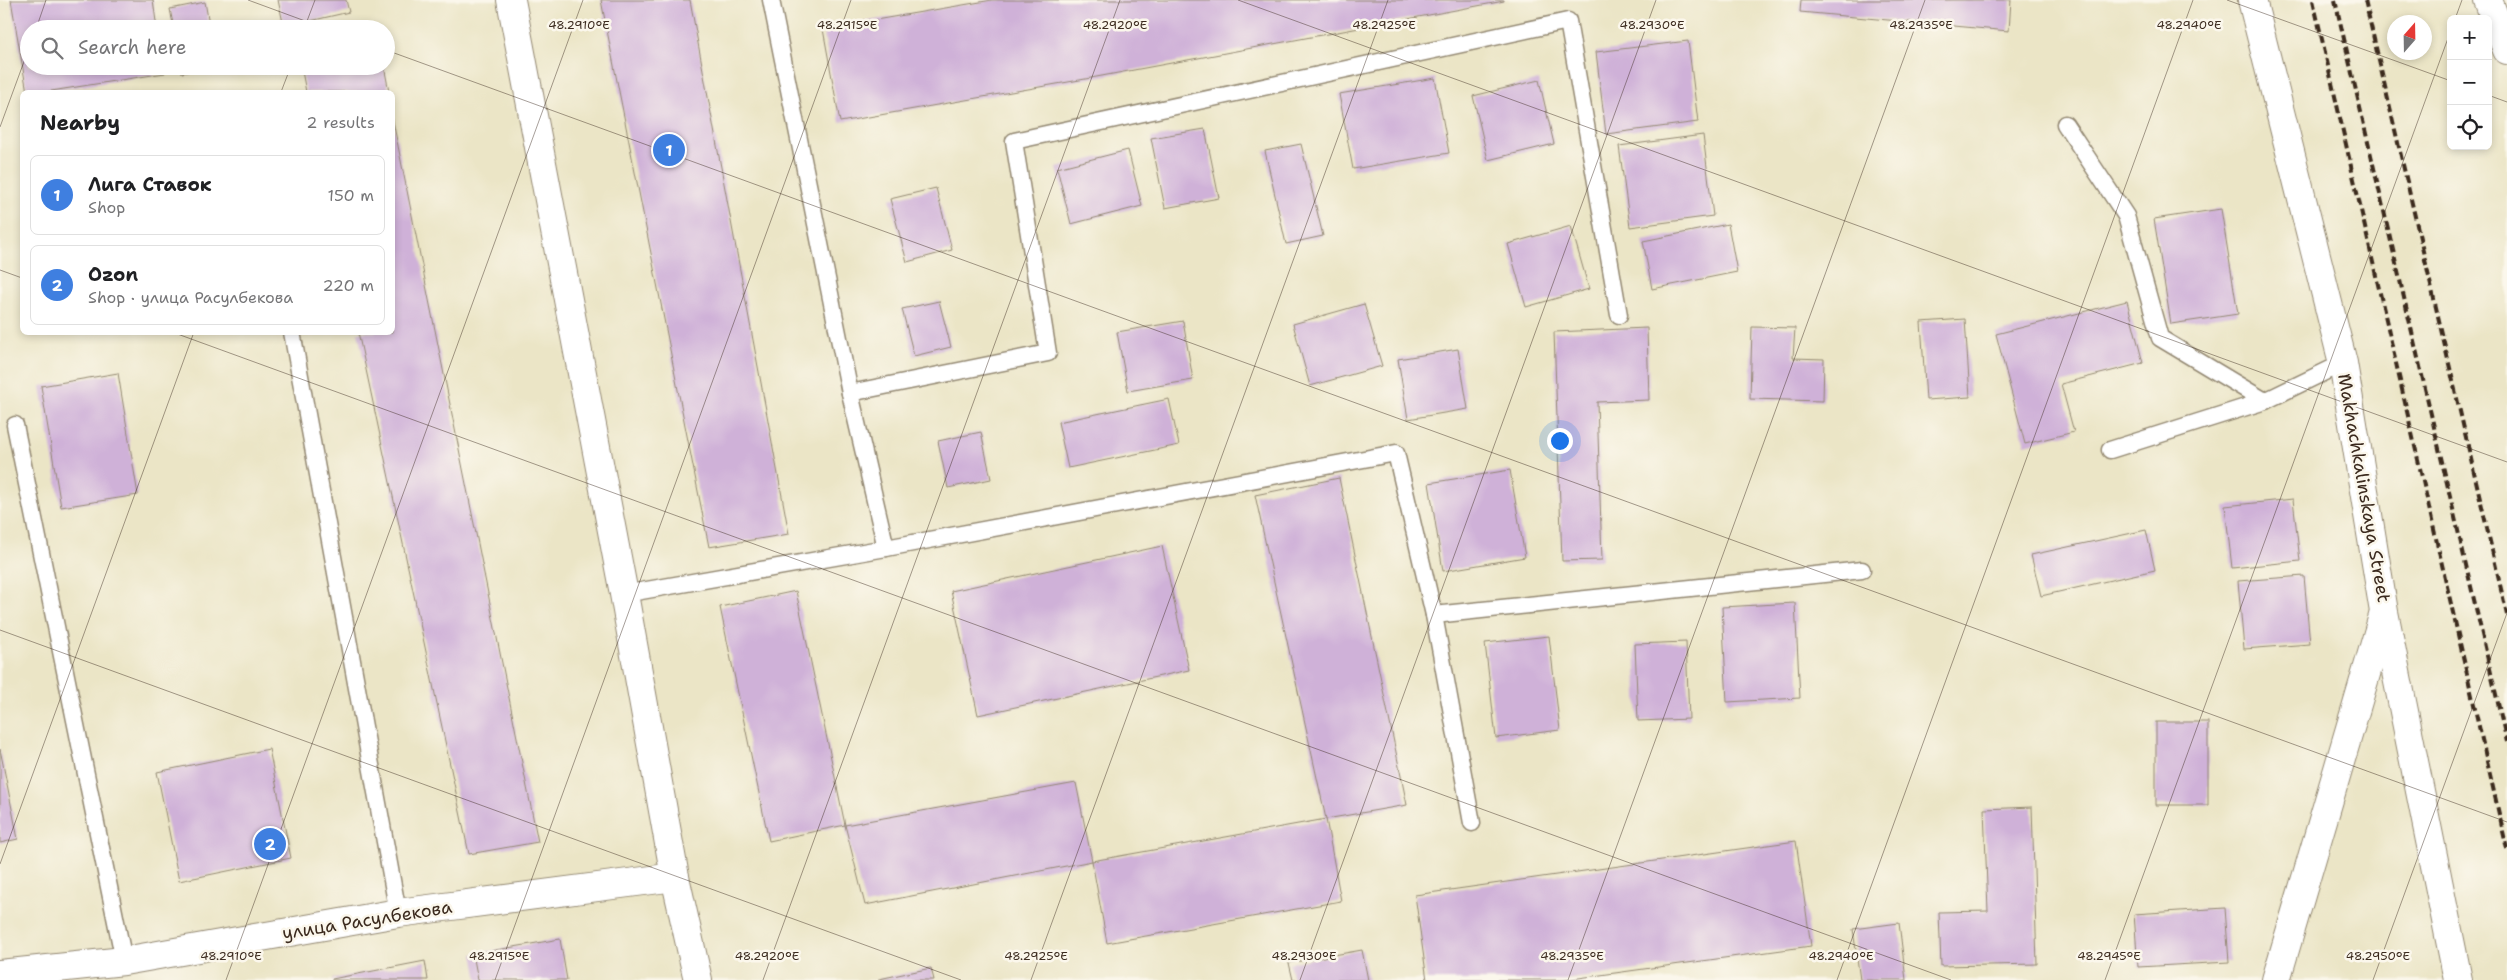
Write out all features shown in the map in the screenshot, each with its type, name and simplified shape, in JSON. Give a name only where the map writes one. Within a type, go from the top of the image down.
[{"type":"street","points":[[511,0],[624,594],[675,877],[698,980]]},
{"type":"street","name":"Makhachkalinskaya Street","points":[[2252,0],[2342,362],[2384,612],[2458,980]]},
{"type":"street","points":[[2488,0],[2507,50]]},
{"type":"street","points":[[2276,980],[2384,612]]},
{"type":"street","name":"улица Расулбекова","points":[[0,974],[124,961],[398,913],[675,877]]},
{"type":"lane","points":[[771,0],[850,393],[886,548]]},
{"type":"lane","points":[[850,393],[1048,352],[1014,141],[1568,21],[1619,315]]},
{"type":"lane","points":[[2065,124],[2126,216],[2160,338],[2265,401]]},
{"type":"lane","points":[[293,335],[398,913]]},
{"type":"lane","points":[[2110,450],[2265,401],[2342,362]]},
{"type":"lane","points":[[15,425],[124,961]]},
{"type":"lane","points":[[624,594],[886,548],[1396,453],[1434,615],[1472,823]]},
{"type":"lane","points":[[1434,615],[1862,570]]},
{"type":"building","points":[[11,0],[153,0],[156,20],[20,20],[20,52]]},
{"type":"building","points":[[278,0],[346,0],[349,12],[314,20],[282,20]]},
{"type":"building","points":[[601,0],[690,0],[789,534],[709,547]]},
{"type":"building","points":[[992,0],[1504,1],[1091,78],[840,122],[823,29]]},
{"type":"building","points":[[1801,0],[2011,0],[2009,31],[1800,12]]},
{"type":"building","points":[[205,2],[208,20],[172,20],[170,9]]},
{"type":"building","points":[[1688,41],[1698,122],[1606,134],[1596,52]]},
{"type":"building","points":[[24,75],[152,75],[58,90],[27,90]]},
{"type":"building","points":[[303,75],[386,75],[389,90],[306,90]]},
{"type":"building","points":[[1435,78],[1449,153],[1353,169],[1339,94]]},
{"type":"building","points":[[1539,80],[1554,144],[1488,160],[1473,96]]},
{"type":"building","points":[[1205,129],[1219,198],[1165,208],[1151,138]]},
{"type":"building","points":[[395,131],[538,842],[469,854],[359,335],[395,335]]},
{"type":"building","points":[[1703,135],[1713,216],[1630,227],[1619,146]]},
{"type":"building","points":[[1301,144],[1323,236],[1286,244],[1265,151]]},
{"type":"building","points":[[1128,150],[1142,206],[1071,224],[1057,168]]},
{"type":"building","points":[[936,188],[952,250],[907,262],[890,199]]},
{"type":"building","points":[[2221,209],[2238,314],[2171,324],[2154,219]]},
{"type":"building","points":[[1728,224],[1737,272],[1652,289],[1643,241]]},
{"type":"building","points":[[1571,226],[1589,289],[1526,307],[1508,244]]},
{"type":"building","points":[[939,301],[951,347],[914,356],[902,309]]},
{"type":"building","points":[[2127,301],[2143,363],[2061,384],[2074,432],[2025,444],[1996,334]]},
{"type":"building","points":[[1364,304],[1382,366],[1310,386],[1293,324]]},
{"type":"building","points":[[1965,319],[1970,397],[1926,400],[1921,322]]},
{"type":"building","points":[[1183,321],[1193,380],[1128,391],[1117,332]]},
{"type":"building","points":[[1752,327],[1795,328],[1793,358],[1824,359],[1823,401],[1750,399]]},
{"type":"building","points":[[1647,328],[1649,400],[1597,402],[1602,560],[1562,561],[1554,332]]},
{"type":"building","points":[[1458,349],[1468,409],[1408,419],[1398,359]]},
{"type":"building","points":[[118,373],[138,495],[61,507],[41,386]]},
{"type":"building","points":[[1169,399],[1179,445],[1068,468],[1058,422]]},
{"type":"building","points":[[981,432],[991,479],[948,488],[938,441]]},
{"type":"building","points":[[1510,470],[1525,557],[1443,571],[1429,483]]},
{"type":"building","points":[[1339,478],[1407,805],[1326,819],[1255,495]]},
{"type":"building","points":[[2293,499],[2300,561],[2232,568],[2225,506]]},
{"type":"building","points":[[2146,530],[2155,570],[2041,596],[2031,555]]},
{"type":"building","points":[[1162,546],[1189,670],[978,715],[951,591]]},
{"type":"building","points":[[2304,576],[2310,644],[2244,649],[2238,581]]},
{"type":"building","points":[[796,591],[845,825],[769,841],[720,607]]},
{"type":"building","points":[[1795,603],[1800,698],[1727,702],[1722,607]]},
{"type":"building","points":[[1549,636],[1560,730],[1496,738],[1485,643]]},
{"type":"building","points":[[1686,642],[1689,719],[1638,721],[1635,644]]},
{"type":"building","points":[[2156,722],[2208,722],[2208,805],[2156,805]]},
{"type":"building","points":[[0,749],[18,839],[0,843]]},
{"type":"building","points":[[269,749],[291,858],[179,881],[157,772]]},
{"type":"building","points":[[1076,783],[1092,861],[865,905],[845,825]]},
{"type":"building","points":[[2032,807],[2037,964],[1941,966],[1939,912],[1988,911],[1984,809]]},
{"type":"building","points":[[1326,819],[1341,901],[1107,943],[1092,861]]},
{"type":"building","points":[[1796,841],[1811,946],[1564,980],[1427,980],[1415,895]]},
{"type":"building","points":[[2225,908],[2229,962],[2138,967],[2134,914]]},
{"type":"building","points":[[1899,923],[1906,980],[1860,980],[1853,929]]},
{"type":"building","points":[[560,939],[567,980],[478,980],[473,954]]},
{"type":"building","points":[[1362,950],[1368,980],[1293,980],[1289,963]]},
{"type":"building","points":[[425,961],[428,980],[332,980],[332,979]]},
{"type":"building","points":[[931,968],[934,980],[879,980],[879,979]]},
{"type":"railway","points":[[2313,0],[2507,849]]},
{"type":"railway","points":[[2335,0],[2507,742]]},
{"type":"railway","points":[[2365,0],[2507,615]]},
{"type":"place","name":"Лига Ставок","points":[[669,150]]},
{"type":"place","name":"Ozon","points":[[270,844]]}]
